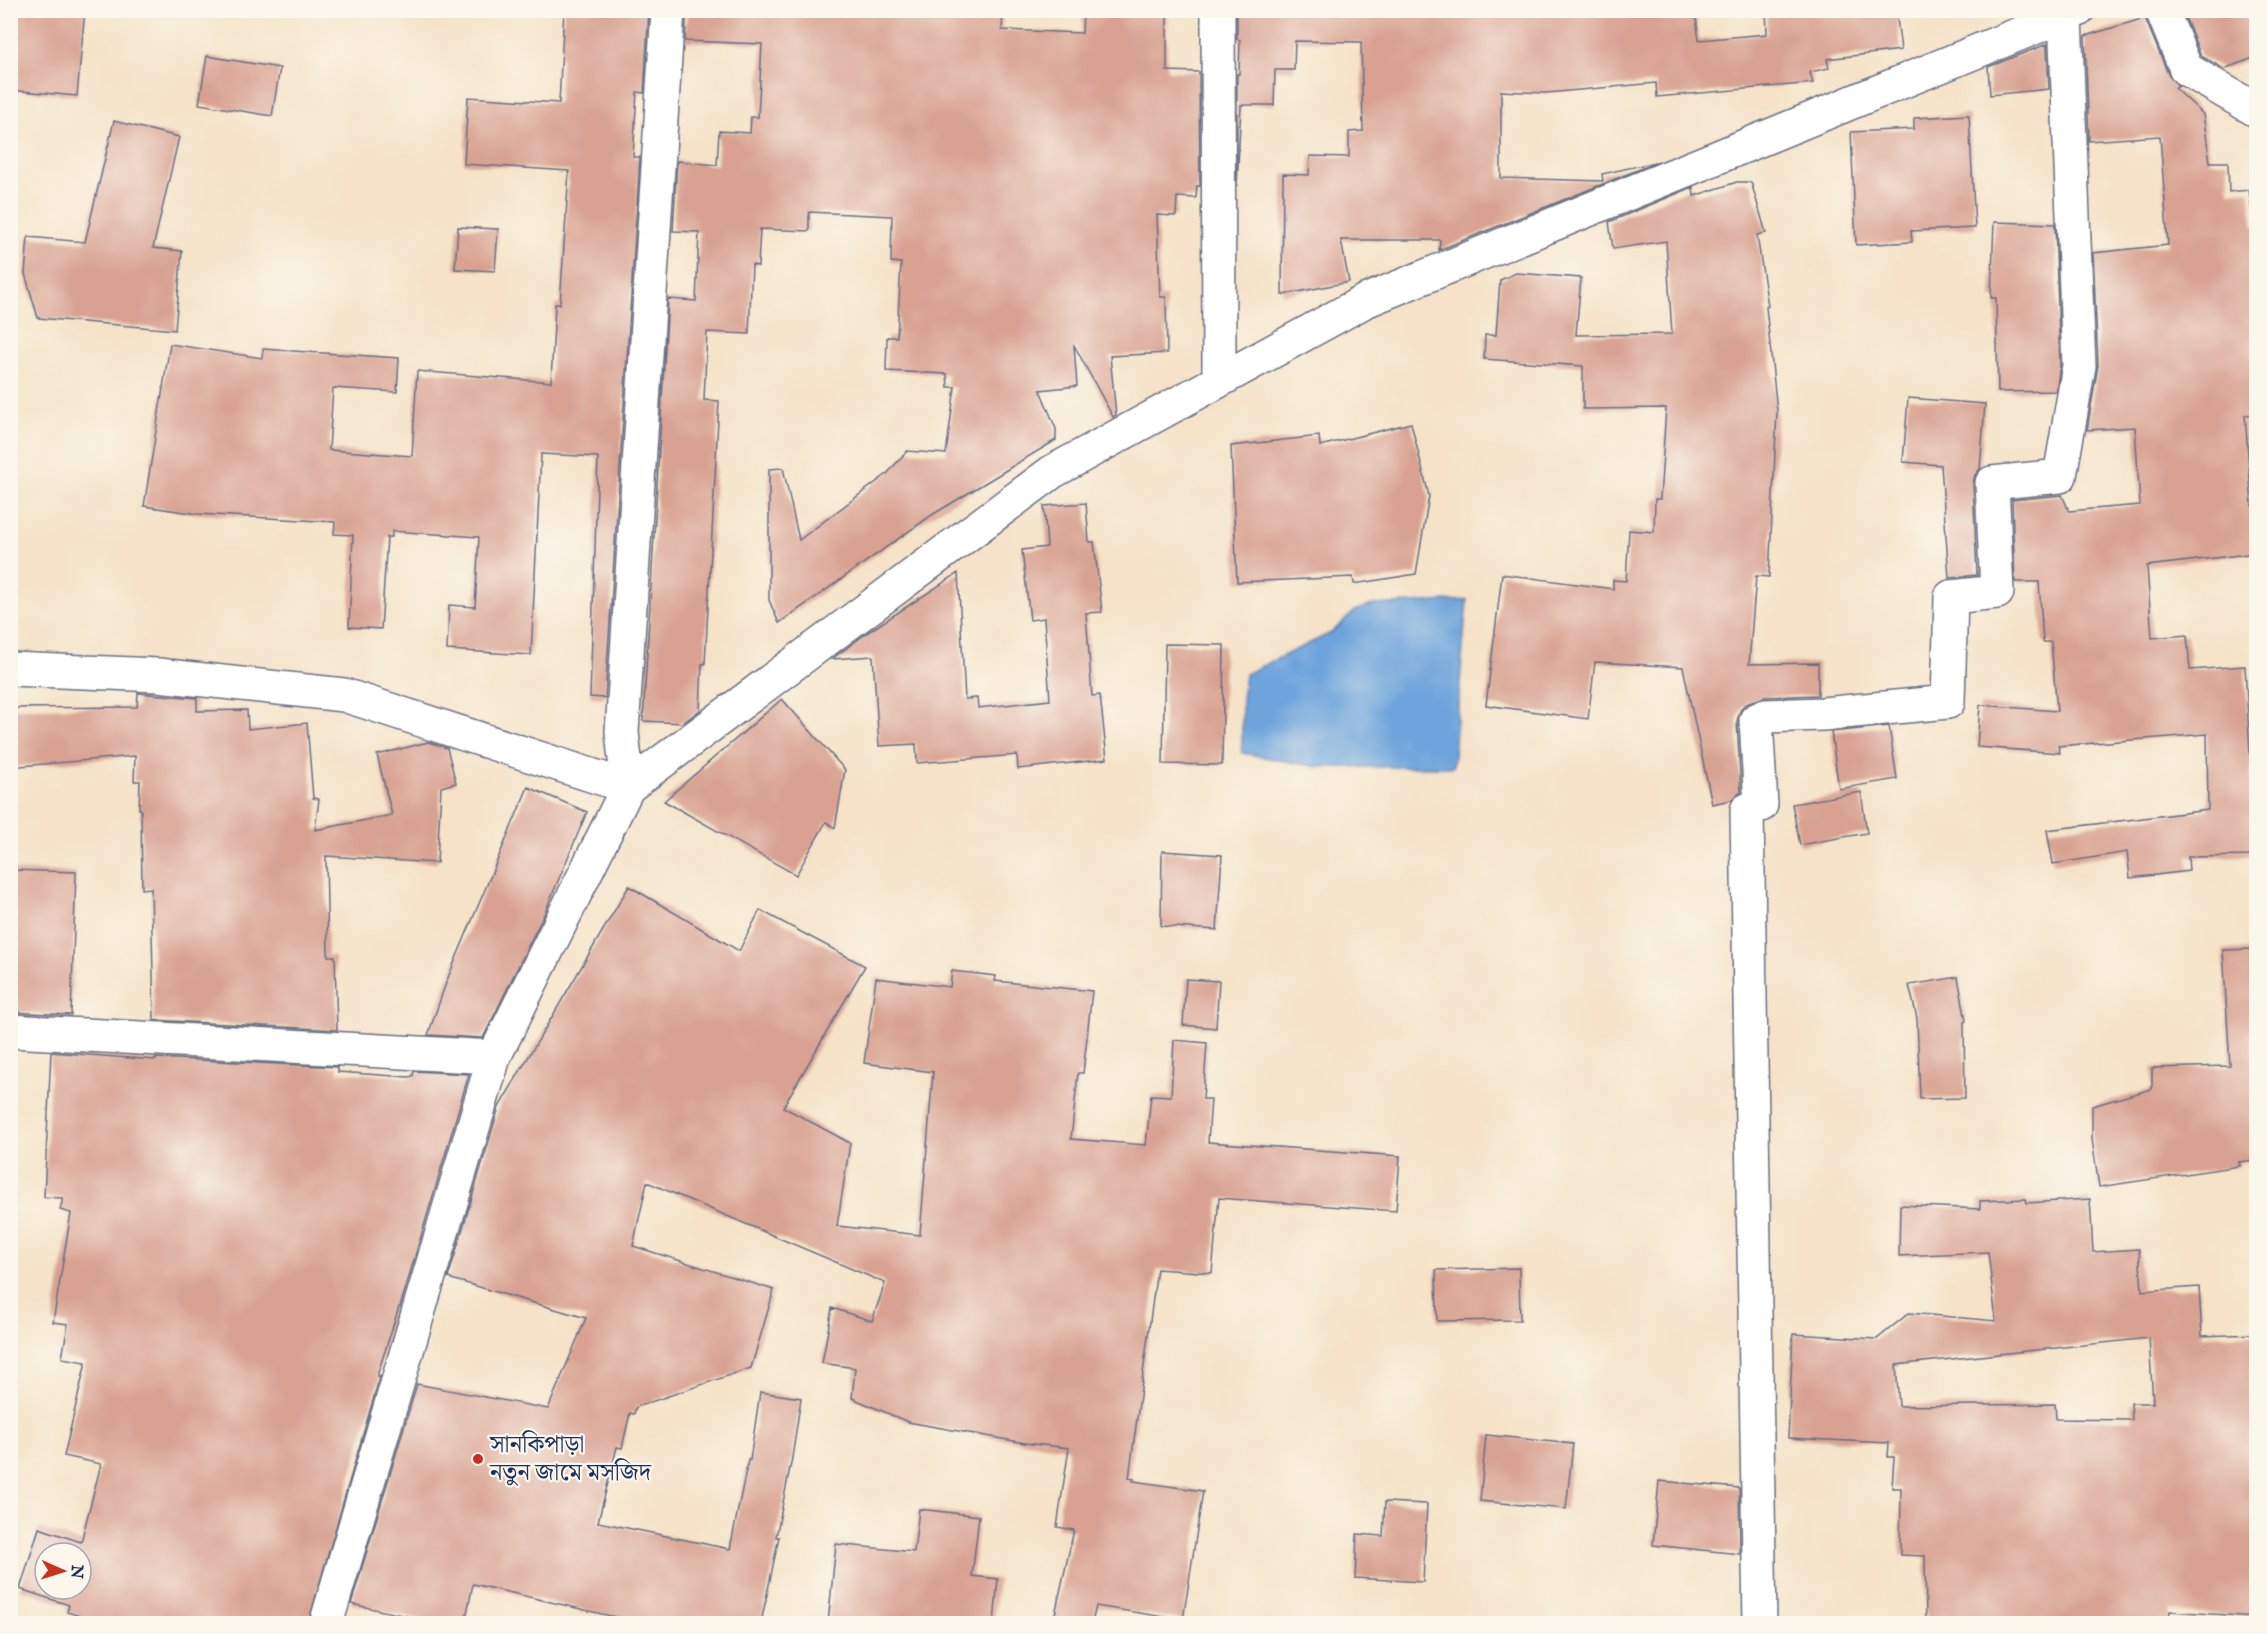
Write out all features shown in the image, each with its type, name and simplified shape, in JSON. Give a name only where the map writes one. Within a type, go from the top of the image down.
[{"type":"street","points":[[628,787],[622,732],[668,10]]},
{"type":"street","points":[[1218,10],[1219,380]]},
{"type":"street","points":[[2162,10],[2186,69],[2256,110]]},
{"type":"street","points":[[326,1623],[494,1057],[628,787],[1052,472],[1365,301],[2072,13],[2079,366],[2060,476],[1992,483],[1997,592],[1951,597],[1947,702],[1823,714],[1765,716],[1756,720],[1761,805],[1747,810],[1760,1623]]},
{"type":"street","points":[[10,669],[158,675],[344,695],[628,787]]},
{"type":"street","points":[[10,1030],[494,1057]]},
{"type":"water","points":[[1467,600],[1453,767],[1317,767],[1242,753],[1242,698],[1245,674],[1331,633],[1355,611],[1372,605]]},
{"type":"building","points":[[10,10],[85,10],[77,96],[10,90]]},
{"type":"building","points":[[564,10],[649,10],[644,93],[637,92],[633,157],[640,157],[605,698],[590,697],[598,457],[541,454],[531,655],[447,650],[449,605],[475,607],[479,537],[392,531],[392,537],[387,537],[381,629],[349,627],[353,535],[334,534],[335,522],[198,514],[144,506],[170,344],[262,358],[263,349],[399,358],[397,392],[333,388],[329,450],[412,456],[417,371],[551,382],[555,304],[560,304],[569,171],[464,164],[468,97],[559,103]]},
{"type":"building","points":[[687,10],[1003,10],[1002,30],[1082,33],[1083,10],[1167,13],[1167,71],[1199,72],[1200,186],[1197,186],[1196,198],[1177,197],[1176,216],[1157,215],[1160,297],[1166,297],[1167,353],[1110,356],[1116,415],[1113,417],[1074,345],[1077,386],[1040,390],[1056,429],[1056,440],[932,515],[779,623],[769,600],[769,469],[783,468],[799,540],[887,474],[907,451],[946,454],[955,387],[948,387],[947,374],[886,371],[887,337],[897,337],[901,263],[891,262],[892,216],[809,212],[809,231],[760,229],[758,266],[752,265],[749,334],[707,332],[704,400],[719,401],[705,664],[702,664],[700,710],[683,723],[643,721],[668,299],[696,301],[699,232],[673,231],[677,161],[717,165],[719,131],[750,133],[751,117],[758,117],[762,44],[685,41]]},
{"type":"building","points":[[1237,10],[1695,10],[1699,40],[1767,34],[1766,10],[1896,10],[1901,50],[1827,59],[1829,68],[1810,72],[1813,83],[1657,97],[1656,83],[1546,93],[1501,91],[1501,178],[1603,181],[1602,174],[1660,161],[1439,250],[1440,240],[1341,240],[1349,282],[1282,295],[1283,174],[1309,175],[1310,156],[1349,157],[1349,132],[1363,131],[1361,42],[1295,41],[1294,70],[1275,70],[1274,105],[1241,105],[1237,186],[1237,74],[1239,74],[1240,40],[1237,39]]},
{"type":"building","points":[[2182,10],[2256,10],[2256,57],[2224,69],[2201,56]]},
{"type":"building","points":[[2145,18],[2169,76],[2179,86],[2175,88],[2203,114],[2210,162],[2228,162],[2229,192],[2249,190],[2254,227],[2256,226],[2256,414],[2245,415],[2252,506],[2256,506],[2256,553],[2147,566],[2152,638],[2187,635],[2190,670],[2245,666],[2252,788],[2256,788],[2256,856],[2188,857],[2189,871],[2130,878],[2127,852],[2053,864],[2047,830],[2208,810],[2207,734],[2058,746],[2060,753],[1977,747],[1980,705],[2057,711],[2051,642],[2043,642],[2039,582],[2015,582],[2012,500],[2062,495],[2069,511],[2140,505],[2135,427],[2087,430],[2098,365],[2093,253],[2168,245],[2160,136],[2089,141],[2085,36]]},
{"type":"building","points":[[2047,44],[2049,89],[1990,95],[1988,67]]},
{"type":"building","points":[[207,56],[280,68],[272,116],[199,104]]},
{"type":"building","points":[[1969,115],[1975,228],[1911,231],[1912,242],[1856,245],[1851,132],[1914,129],[1914,118]]},
{"type":"building","points":[[114,121],[179,137],[153,248],[182,251],[175,330],[38,318],[25,274],[28,237],[85,242]]},
{"type":"building","points":[[1737,182],[1751,182],[1766,233],[1757,235],[1768,306],[1766,307],[1777,411],[1769,577],[1756,576],[1749,664],[1818,663],[1818,695],[1764,697],[1744,705],[1737,721],[1741,792],[1731,800],[1712,804],[1683,667],[1595,662],[1588,719],[1486,705],[1502,574],[1613,589],[1613,580],[1626,581],[1629,530],[1654,532],[1655,499],[1660,499],[1666,408],[1583,409],[1583,366],[1484,359],[1485,335],[1496,335],[1500,280],[1516,273],[1581,278],[1576,335],[1672,334],[1666,241],[1613,249],[1609,222],[1693,187],[1694,196]]},
{"type":"building","points":[[1994,222],[2055,224],[2060,365],[2056,391],[1998,392],[1996,298],[1991,298]]},
{"type":"building","points":[[458,227],[498,229],[495,271],[455,269]]},
{"type":"building","points":[[1908,398],[1985,404],[1980,469],[1975,475],[1973,484],[1977,575],[1949,578],[1941,465],[1903,462]]},
{"type":"building","points":[[1411,423],[1429,496],[1416,574],[1354,584],[1353,577],[1237,582],[1231,446],[1319,436],[1320,446]]},
{"type":"building","points":[[1086,503],[1089,542],[1094,542],[1102,612],[1086,613],[1092,696],[1100,695],[1107,759],[1018,769],[1017,755],[917,763],[916,744],[879,746],[873,656],[832,659],[868,632],[958,573],[965,699],[977,698],[978,708],[1050,700],[1044,618],[1030,620],[1022,550],[1047,547],[1044,506]]},
{"type":"building","points":[[1165,644],[1224,645],[1222,765],[1163,764]]},
{"type":"building","points":[[138,693],[197,698],[197,711],[247,710],[248,729],[307,723],[313,798],[319,799],[315,830],[392,815],[377,755],[428,742],[447,748],[456,783],[441,787],[437,863],[326,856],[328,956],[335,956],[337,1030],[154,1020],[151,888],[142,889],[140,781],[134,781],[135,756],[10,767],[10,708],[137,707]]},
{"type":"building","points":[[782,699],[845,770],[835,828],[826,822],[796,875],[664,801]]},
{"type":"building","points":[[1889,726],[1897,779],[1839,789],[1831,732]]},
{"type":"building","points":[[528,787],[587,812],[545,912],[483,1038],[428,1035],[447,980]]},
{"type":"building","points":[[1861,792],[1867,833],[1800,845],[1792,804]]},
{"type":"building","points":[[1162,851],[1222,855],[1217,930],[1161,926]]},
{"type":"building","points":[[10,870],[76,872],[71,1015],[10,1012]]},
{"type":"building","points":[[629,886],[739,951],[760,910],[865,966],[783,1107],[850,1143],[837,1226],[920,1235],[933,1072],[864,1063],[876,978],[950,987],[952,971],[996,976],[995,981],[1092,991],[1083,1073],[1078,1073],[1071,1139],[1146,1145],[1151,1095],[1171,1096],[1174,1040],[1207,1043],[1203,1099],[1211,1099],[1208,1142],[1400,1156],[1396,1211],[1219,1198],[1212,1273],[1157,1269],[1129,1478],[1134,1479],[1133,1481],[1203,1491],[1183,1620],[1096,1606],[1092,1623],[1053,1623],[1074,1530],[1057,1527],[1069,1448],[1025,1443],[908,1422],[852,1398],[855,1368],[822,1363],[832,1308],[872,1321],[885,1283],[647,1182],[633,1246],[774,1290],[751,1368],[636,1407],[634,1414],[630,1413],[622,1448],[617,1447],[598,1522],[730,1549],[748,1460],[750,1460],[760,1392],[801,1398],[776,1537],[779,1537],[761,1623],[641,1623],[473,1584],[465,1623],[438,1623],[351,1604],[417,1384],[548,1409],[586,1318],[448,1278],[499,1107]]},
{"type":"building","points":[[2256,949],[2256,1160],[2239,1162],[2240,1166],[2099,1187],[2092,1139],[2092,1106],[2152,1089],[2152,1068],[2230,1066],[2223,950]]},
{"type":"building","points":[[1958,977],[1966,1021],[1964,1022],[1965,1098],[1920,1099],[1917,1018],[1909,985]]},
{"type":"building","points":[[1186,979],[1219,981],[1216,1028],[1183,1025]]},
{"type":"building","points":[[51,1052],[156,1060],[156,1058],[338,1067],[338,1072],[409,1077],[413,1076],[414,1071],[469,1074],[400,1307],[377,1376],[380,1376],[308,1623],[102,1623],[67,1612],[69,1605],[57,1601],[93,1601],[93,1541],[81,1541],[101,1464],[64,1456],[86,1362],[62,1358],[68,1324],[53,1322],[71,1213],[60,1210],[63,1198],[44,1197]]},
{"type":"building","points":[[2026,1199],[2027,1203],[2090,1199],[2093,1252],[2139,1249],[2142,1291],[2199,1287],[2202,1336],[2256,1334],[2256,1617],[2170,1611],[2168,1623],[1926,1623],[1925,1556],[1900,1555],[1901,1488],[1892,1488],[1894,1457],[1888,1457],[1889,1443],[1788,1438],[1793,1334],[1877,1339],[1909,1313],[1996,1321],[1988,1252],[1899,1256],[1900,1205],[1980,1209],[1980,1201]],"holes":[[[2149,1338],[2153,1403],[2131,1403],[2132,1420],[2056,1419],[2055,1404],[1899,1406],[1896,1365]]]},
{"type":"building","points":[[1519,1268],[1520,1320],[1437,1321],[1436,1270]]},
{"type":"building","points":[[1486,1435],[1573,1444],[1566,1509],[1480,1501]]},
{"type":"building","points":[[1659,1481],[1739,1488],[1740,1554],[1653,1545]]},
{"type":"building","points":[[1385,1502],[1427,1504],[1423,1582],[1355,1578],[1357,1534],[1383,1536]]},
{"type":"building","points":[[919,1509],[979,1516],[972,1576],[998,1579],[994,1623],[828,1623],[836,1544],[914,1552]]},
{"type":"building","points":[[39,1528],[78,1541],[35,1541]]},
{"type":"building","points":[[33,1547],[33,1593],[20,1589]]},
{"type":"place","name":"সানকিপাড়া নতুন জামে মসজিদ","points":[[478,1459]]}]
